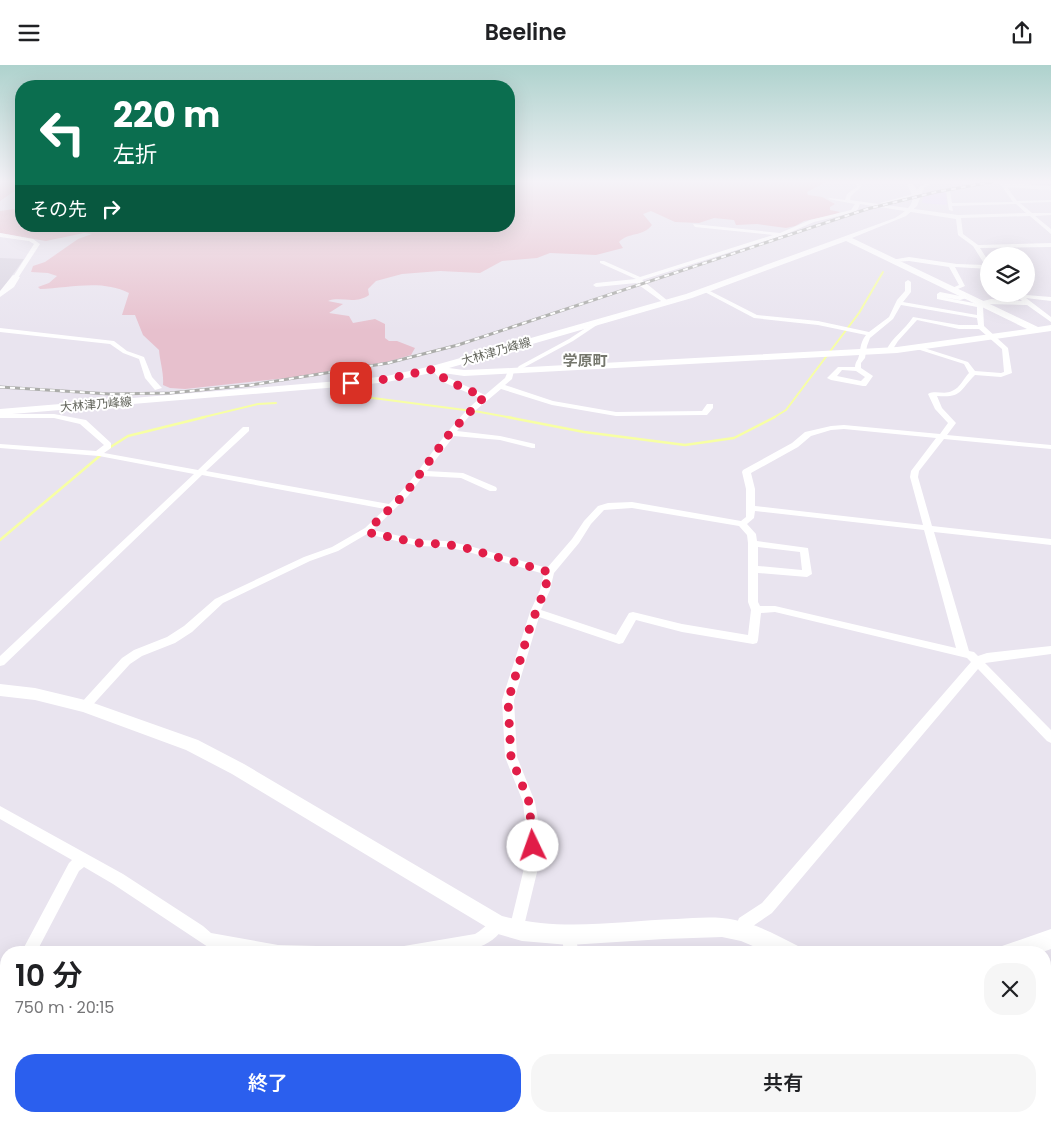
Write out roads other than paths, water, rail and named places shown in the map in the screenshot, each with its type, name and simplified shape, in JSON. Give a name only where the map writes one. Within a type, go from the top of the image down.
[{"type":"street","points":[[750,231],[782,235]]},
{"type":"street","points":[[596,285],[638,280],[790,231]]},
{"type":"street","name":"大林津乃峰線","points":[[0,414],[387,379],[434,369],[666,302],[864,231]]},
{"type":"street","points":[[894,261],[925,260],[951,265],[989,267],[976,247],[961,235],[960,231]]},
{"type":"street","points":[[0,235],[31,239],[37,244],[16,277],[0,295]]},
{"type":"street","points":[[846,238],[1051,337]]},
{"type":"street","points":[[976,247],[1051,245]]},
{"type":"street","points":[[602,262],[638,280],[666,302]]},
{"type":"street","points":[[951,265],[962,287],[953,289]]},
{"type":"street","points":[[858,369],[862,349],[870,334],[885,324],[900,303],[902,296],[908,292],[908,282]]},
{"type":"street","points":[[704,290],[756,317],[818,323],[870,334]]},
{"type":"street","points":[[968,296],[960,298],[940,294],[939,298],[982,304],[990,301],[1028,303],[1051,320]]},
{"type":"street","points":[[1035,297],[1051,299]]},
{"type":"street","points":[[900,303],[980,317]]},
{"type":"street","points":[[965,654],[961,647],[930,528],[914,477],[915,471],[952,421],[939,409],[932,394],[959,391],[962,384],[973,373],[1001,375],[1008,373],[1004,348],[981,327],[982,304]]},
{"type":"street","points":[[889,351],[897,334],[913,323],[915,318],[959,327],[981,327]]},
{"type":"street","points":[[85,706],[126,661],[138,653],[171,639],[188,629],[219,601],[308,559],[336,549],[368,530],[389,507],[405,494],[450,433],[484,397],[500,386],[521,367],[571,340],[598,321]]},
{"type":"street","points":[[434,369],[464,373],[862,353],[889,351],[1051,328]]},
{"type":"street","points":[[0,330],[112,342],[125,352],[142,358],[149,378],[158,388]]},
{"type":"street","points":[[103,341],[112,334]]},
{"type":"street","points":[[919,347],[928,352],[966,363],[973,373]]},
{"type":"street","points":[[840,368],[858,369],[869,376],[863,384],[832,377],[840,368]]},
{"type":"street","points":[[434,369],[446,380],[484,397]]},
{"type":"street","points":[[500,386],[552,403],[616,414],[704,413],[710,406]]},
{"type":"street","points":[[0,414],[60,417],[83,421],[108,443],[108,446],[100,455]]},
{"type":"street","points":[[742,524],[750,518],[749,478],[746,472],[795,445],[808,434],[831,428],[844,427],[1051,447]]},
{"type":"street","points":[[0,662],[246,429]]},
{"type":"street","points":[[450,433],[500,438],[532,446]]},
{"type":"street","points":[[0,446],[100,455],[389,507]]},
{"type":"street","points":[[420,473],[463,476],[492,489]]},
{"type":"street","points":[[516,930],[533,859],[533,832],[529,802],[511,757],[508,701],[535,612],[545,589],[549,572],[576,541],[587,523],[601,509],[608,507],[632,505],[708,517],[742,524],[751,534],[753,543],[753,603],[756,610],[753,640],[682,628],[633,616],[619,640],[535,612]]},
{"type":"street","points":[[750,508],[1051,541]]},
{"type":"street","points":[[368,530],[371,533],[418,543],[445,544],[466,548],[549,572]]},
{"type":"street","points":[[753,543],[805,550],[807,574],[753,569]]},
{"type":"street","points":[[756,610],[775,609],[826,623],[965,654],[978,661],[1051,738]]},
{"type":"street","points":[[741,931],[744,923],[767,909],[978,661],[987,657],[1051,650]]},
{"type":"street","points":[[0,690],[35,694],[85,706],[192,745],[238,769],[498,924],[516,930],[571,944],[673,928],[717,927],[741,931],[775,946]]},
{"type":"street","points":[[0,812],[118,879],[198,931],[208,940],[243,946]]},
{"type":"street","points":[[32,946],[74,867],[82,860]]},
{"type":"street","points":[[447,946],[477,941],[486,936],[498,924]]},
{"type":"street","points":[[1030,946],[1051,939]]},
{"type":"waterway","points":[[773,418],[786,410],[859,313],[883,272]]},
{"type":"waterway","points":[[350,395],[513,418]]},
{"type":"waterway","points":[[200,418],[258,404],[276,403]]},
{"type":"waterway","points":[[109,448],[128,436],[205,417]]},
{"type":"waterway","points":[[507,417],[584,432],[685,445],[734,438],[775,417]]},
{"type":"waterway","points":[[0,540],[102,454]]},
{"type":"railway","points":[[0,387],[110,394],[170,393],[251,385],[388,363],[458,345],[800,231]]},
{"type":"district","name":"学原町","points":[[585,360]]}]
